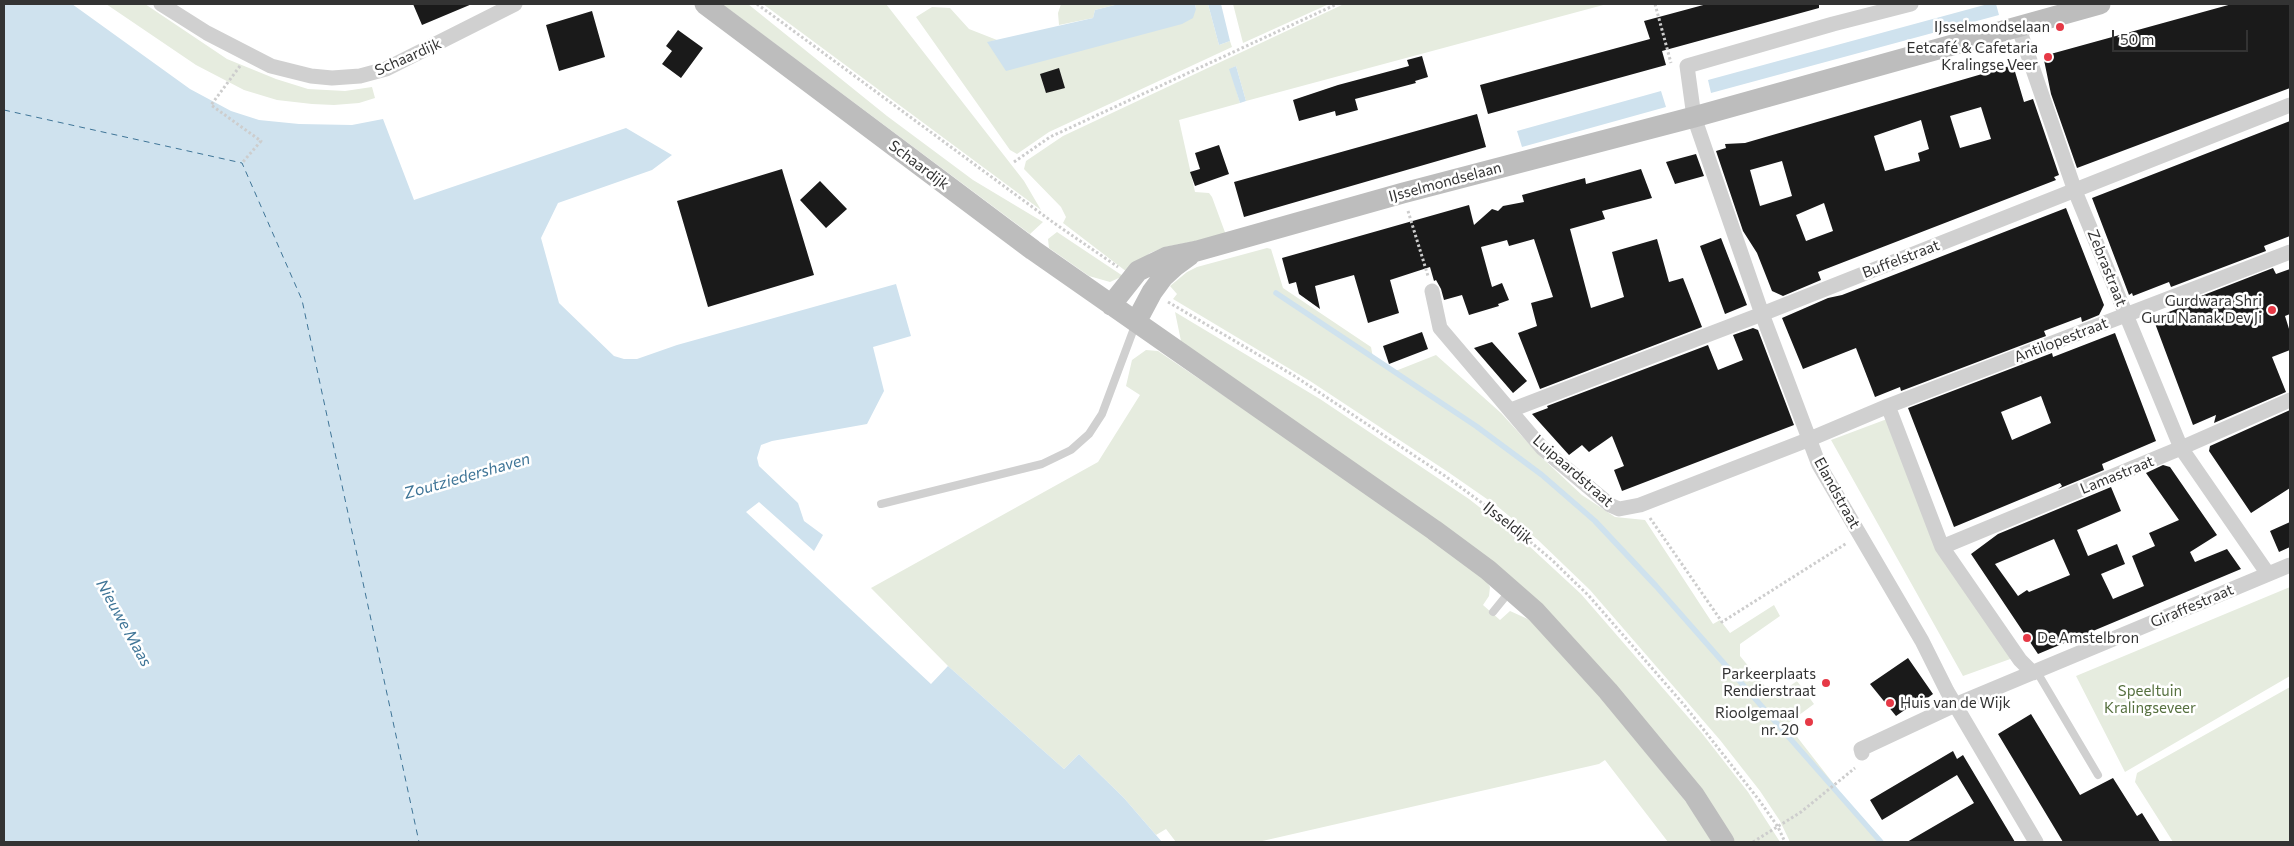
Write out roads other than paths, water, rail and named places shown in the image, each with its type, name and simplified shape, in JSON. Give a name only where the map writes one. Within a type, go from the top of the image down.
[{"type":"street","name":"Schaardijk","points":[[161,4],[248,56],[271,66],[311,76],[360,76],[400,63],[515,4]]},
{"type":"street","name":"Schaardijk","points":[[705,4],[1033,250],[1136,322]]},
{"type":"street","points":[[1694,117],[1687,66],[1833,24],[1911,4]]},
{"type":"street","name":"IJsselmondselaan","points":[[1111,305],[1132,277],[1145,266],[1159,260],[1403,193],[1694,117],[2100,4]]},
{"type":"street","name":"Zebrastraat","points":[[2018,26],[2075,191],[2181,448],[2268,574]]},
{"type":"street","name":"Buffelstraat","points":[[1510,410],[1762,314],[2290,105]]},
{"type":"street","name":"Elandstraat","points":[[1694,117],[1762,314],[1819,465],[1922,640],[1955,704],[2036,842]]},
{"type":"street","name":"IJsselmondselaan","points":[[1136,322],[1152,292],[1175,266],[1197,251]]},
{"type":"street","name":"Antilopestraat","points":[[1810,438],[1888,406],[2290,252]]},
{"type":"street","name":"Luipaardstraat","points":[[1432,291],[1440,328],[1542,448],[1610,505],[1619,509],[1640,505],[1810,438]]},
{"type":"street","points":[[1136,322],[1426,524],[1511,589],[1556,634],[1658,750],[1694,795],[1724,842]]},
{"type":"street","name":"Lamastraat","points":[[1942,546],[2181,448],[2290,400]]},
{"type":"street","points":[[1888,406],[1942,546],[2020,660],[2035,672]]},
{"type":"street","name":"Giraffestraat","points":[[1862,752],[1861,750],[1955,704],[2290,565]]},
{"type":"lane","points":[[881,504],[1042,464],[1071,450],[1089,434],[1102,414],[1136,322]]},
{"type":"lane","points":[[1492,612],[1511,589]]},
{"type":"lane","points":[[2035,672],[2098,775]]},
{"type":"water","points":[[4,4],[72,4],[190,89],[231,111],[259,120],[299,124],[352,125],[383,119],[414,200],[626,128],[672,155],[652,170],[558,203],[541,238],[559,303],[614,356],[624,359],[637,359],[677,345],[896,284],[911,336],[873,347],[884,391],[867,424],[772,441],[761,445],[757,458],[759,466],[798,503],[804,521],[823,535],[814,551],[759,502],[746,512],[931,684],[948,666],[1064,769],[1079,754],[1124,798],[1162,842],[4,842]]},
{"type":"water","points":[[1119,4],[1195,4],[1196,9],[1193,18],[1182,24],[1006,71],[987,42],[1093,18],[1095,10]]},
{"type":"water","points":[[1208,4],[1221,4],[1230,41],[1219,45]]},
{"type":"water","points":[[1988,4],[1996,4],[1999,15],[1711,93],[1708,80]]},
{"type":"water","points":[[1236,66],[1246,101],[1240,103],[1229,69]]},
{"type":"water","points":[[1661,91],[1666,107],[1522,147],[1517,131]]},
{"type":"waterway","points":[[1276,293],[1476,426],[1542,475],[1595,521],[1656,586],[1881,842]]},
{"type":"place","name":"IJsselmondselaan","points":[[2060,27]]},
{"type":"place","name":"Eetcafé & Cafetaria Kralingse Veer","points":[[2048,57]]},
{"type":"place","name":"Gurdwara Shri Guru Nanak Dev Ji","points":[[2272,310]]},
{"type":"place","name":"De Amstelbron","points":[[2027,638]]},
{"type":"place","name":"Parkeerplaats Rendierstraat","points":[[1826,683]]},
{"type":"place","name":"Huis van de Wijk","points":[[1890,703]]},
{"type":"place","name":"Rioolgemaal nr. 20","points":[[1809,722]]},
{"type":"water label","name":"Zoutziedershaven","points":[[467,476]]},
{"type":"water label","name":"Nieuwe Maas","points":[[124,623]]},
{"type":"park label","name":"Speeltuin Kralingseveer","points":[[2150,700]]}]
